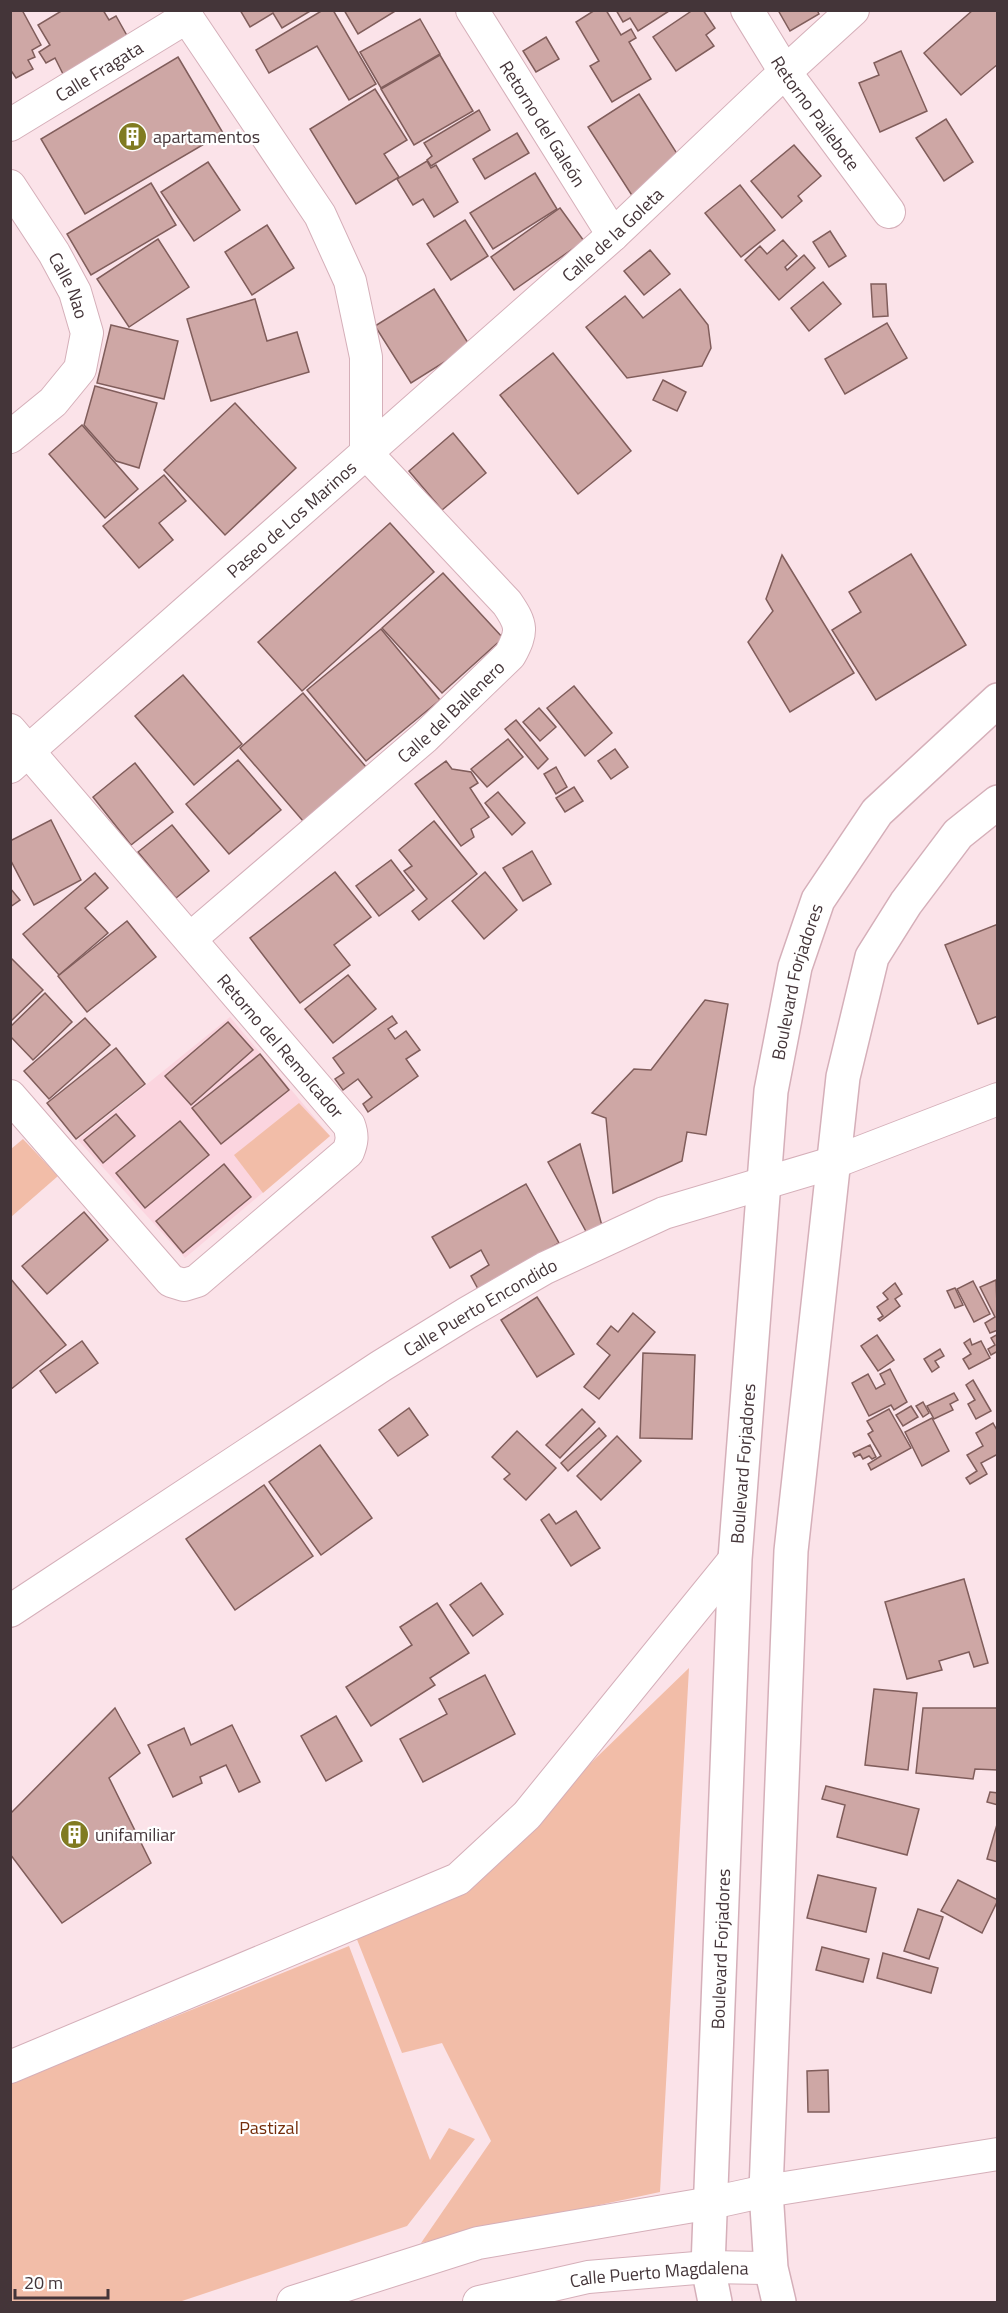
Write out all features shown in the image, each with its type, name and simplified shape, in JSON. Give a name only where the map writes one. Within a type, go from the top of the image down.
[{"type":"main road","name":"Boulevard Forjadores","points":[[715,2302],[708,2267],[735,1559],[773,1080],[795,967],[818,900],[877,812],[998,700]]},
{"type":"main road","points":[[779,2302],[771,2268],[766,2192],[791,1551],[843,1077],[872,957],[906,903],[958,834],[998,802]]},
{"type":"street","name":"Retorno del Galeón","points":[[472,10],[614,235]]},
{"type":"street","name":"Retorno Pailebote","points":[[747,10],[785,72],[889,212]]},
{"type":"street","name":"Calle de la Goleta","points":[[366,453],[614,235],[853,10]]},
{"type":"street","name":"Calle Fragata","points":[[10,125],[185,14]]},
{"type":"street","name":"Paseo de Los Marinos","points":[[17,749],[366,453],[366,357],[350,281],[320,215],[185,14]]},
{"type":"street","name":"Calle Nao","points":[[10,186],[54,253],[70,282],[87,333],[80,369],[53,402],[10,437]]},
{"type":"street","name":"Calle del Ballenero","points":[[190,939],[425,737],[510,655],[520,638],[519,621],[507,603],[366,453]]},
{"type":"street","name":"Retorno del Remolcador","points":[[10,1096],[171,1281],[184,1284],[197,1281],[348,1152],[352,1135],[349,1125],[190,939],[17,749]]},
{"type":"street","name":"Calle Puerto Encondido","points":[[10,1611],[381,1366],[545,1268],[664,1213],[832,1163],[998,1099]]},
{"type":"street","points":[[10,2067],[458,1879],[527,1815],[735,1559]]},
{"type":"street","points":[[293,2302],[478,2243],[998,2154]]},
{"type":"street","name":"Calle Puerto Magdalena","points":[[479,2302],[588,2277],[708,2267],[771,2268]]},
{"type":"shaded area","points":[[230,1017],[330,1136],[185,1258],[78,1140]]},
{"type":"green space","points":[[299,1103],[330,1136],[263,1193],[234,1155]]},
{"type":"green space","points":[[23,1139],[58,1176],[11,1217],[11,1149]]},
{"type":"green space","points":[[689,1668],[660,2192],[421,2243],[491,2141],[442,2043],[402,2053],[356,1937],[536,1816]]},
{"type":"green space","name":"Pastizal","points":[[349,1946],[430,2160],[449,2128],[475,2139],[407,2226],[179,2302],[11,2302],[11,2083]]},
{"type":"building","points":[[10,10],[22,10],[41,45],[32,50],[35,57],[28,60],[33,69],[16,78],[10,69]]},
{"type":"building","points":[[63,10],[103,10],[109,20],[116,16],[130,41],[65,78],[55,58],[46,63],[39,52],[50,45],[38,25]]},
{"type":"building","points":[[240,10],[312,10],[282,28],[273,13],[250,27]]},
{"type":"building","points":[[323,10],[333,10],[376,84],[349,100],[317,46],[269,73],[256,50]]},
{"type":"building","points":[[344,10],[397,10],[358,34]]},
{"type":"building","points":[[595,10],[606,10],[621,35],[631,29],[636,38],[629,42],[651,79],[612,102],[590,66],[599,61],[576,22]]},
{"type":"building","points":[[616,10],[669,11],[638,31],[630,18],[623,22]]},
{"type":"building","points":[[693,10],[703,10],[715,28],[706,35],[714,46],[676,71],[653,37]]},
{"type":"building","points":[[778,10],[817,10],[819,14],[790,31]]},
{"type":"building","points":[[973,10],[998,10],[998,64],[961,95],[924,53]]},
{"type":"building","points":[[420,19],[440,54],[381,88],[360,52]]},
{"type":"building","points":[[546,37],[559,59],[536,72],[523,51]]},
{"type":"building","points":[[901,51],[927,111],[880,132],[859,83],[879,75],[874,63]]},
{"type":"building","points":[[440,55],[473,111],[414,145],[381,89]]},
{"type":"building","name":"apartamentos","points":[[178,57],[223,133],[85,214],[41,139]]},
{"type":"building","points":[[375,89],[407,140],[384,154],[399,177],[356,204],[310,129]]},
{"type":"building","points":[[639,94],[676,152],[668,175],[633,197],[588,127]]},
{"type":"building","points":[[479,110],[490,130],[431,166],[427,160],[432,156],[424,143]]},
{"type":"building","points":[[946,119],[973,162],[944,181],[916,138]]},
{"type":"building","points":[[517,133],[529,153],[485,179],[473,159]]},
{"type":"building","points":[[794,145],[821,176],[798,196],[802,201],[782,218],[751,181]]},
{"type":"building","points":[[427,161],[431,168],[436,165],[458,202],[434,217],[423,199],[413,205],[397,179]]},
{"type":"building","name":"apartamentos","points":[[208,162],[240,210],[194,241],[161,192]]},
{"type":"building","points":[[535,173],[557,209],[493,249],[470,213]]},
{"type":"building","name":"apartamentos","points":[[151,183],[176,225],[91,275],[67,234]]},
{"type":"building","points":[[740,185],[775,230],[741,257],[705,213]]},
{"type":"building","points":[[560,208],[584,241],[514,290],[491,257]]},
{"type":"building","points":[[465,220],[488,256],[451,280],[427,244]]},
{"type":"building","points":[[267,225],[294,268],[252,295],[225,252]]},
{"type":"building","points":[[830,231],[846,256],[829,267],[813,242]]},
{"type":"building","points":[[158,239],[189,287],[129,327],[97,279]]},
{"type":"building","points":[[783,240],[797,256],[785,267],[787,270],[804,255],[815,268],[779,300],[745,260],[760,246],[767,254]]},
{"type":"building","points":[[650,250],[670,274],[644,295],[624,271]]},
{"type":"building","points":[[823,282],[841,304],[809,331],[791,308]]},
{"type":"building","points":[[871,284],[886,284],[888,316],[873,317]]},
{"type":"building","points":[[434,289],[470,346],[411,383],[375,326]]},
{"type":"building","points":[[680,289],[708,325],[711,348],[702,366],[627,378],[586,327],[625,296],[643,318]]},
{"type":"building","points":[[255,299],[267,341],[297,332],[309,372],[211,401],[187,319]]},
{"type":"building","points":[[887,323],[907,358],[845,394],[825,359]]},
{"type":"building","points":[[111,325],[178,341],[164,399],[97,383]]},
{"type":"building","points":[[553,353],[631,451],[578,494],[500,395]]},
{"type":"building","points":[[663,380],[686,392],[677,411],[653,400]]},
{"type":"building","points":[[95,386],[157,403],[139,468],[116,461],[84,425]]},
{"type":"building","points":[[235,403],[296,468],[225,535],[164,470]]},
{"type":"building","points":[[82,425],[138,489],[105,518],[49,454]]},
{"type":"building","points":[[453,433],[486,473],[442,510],[409,471]]},
{"type":"building","points":[[164,475],[186,501],[159,523],[173,540],[139,568],[103,526]]},
{"type":"building","points":[[390,523],[434,572],[302,691],[258,642]]},
{"type":"building","points":[[911,554],[966,645],[876,700],[832,630],[861,612],[849,592]]},
{"type":"building","points":[[782,555],[854,673],[790,712],[748,642],[773,611],[766,599]]},
{"type":"building","points":[[443,573],[503,638],[442,693],[382,628]]},
{"type":"building","points":[[381,629],[440,700],[366,761],[307,690]]},
{"type":"building","points":[[183,675],[242,744],[194,785],[135,716]]},
{"type":"building","points":[[574,686],[612,733],[585,756],[547,708]]},
{"type":"building","points":[[303,693],[366,767],[303,821],[240,748]]},
{"type":"building","points":[[539,708],[556,727],[540,741],[523,722]]},
{"type":"building","points":[[516,720],[548,759],[538,769],[505,729]]},
{"type":"building","points":[[508,739],[523,757],[487,787],[471,769]]},
{"type":"building","points":[[615,749],[628,767],[611,779],[598,761]]},
{"type":"building","points":[[238,760],[281,810],[229,854],[186,804]]},
{"type":"building","points":[[446,761],[452,769],[471,772],[478,783],[470,788],[489,817],[471,829],[474,837],[461,846],[415,784]]},
{"type":"building","points":[[135,763],[173,812],[131,845],[93,797]]},
{"type":"building","points":[[556,767],[567,787],[556,794],[544,774]]},
{"type":"building","points":[[574,787],[583,801],[565,812],[556,798]]},
{"type":"building","points":[[498,792],[525,823],[512,835],[485,803]]},
{"type":"building","points":[[51,820],[81,880],[34,905],[10,859],[10,841]]},
{"type":"building","points":[[434,821],[477,874],[419,920],[412,911],[427,899],[404,871],[412,866],[399,850]]},
{"type":"building","points":[[172,825],[209,871],[176,898],[138,852]]},
{"type":"building","points":[[532,851],[551,884],[523,901],[503,868]]},
{"type":"building","points":[[391,860],[414,890],[379,916],[356,886]]},
{"type":"building","points":[[335,872],[371,917],[334,945],[350,965],[300,1003],[250,938]]},
{"type":"building","points":[[485,872],[517,910],[484,939],[452,901]]},
{"type":"building","points":[[95,873],[108,888],[85,908],[108,933],[59,975],[23,934]]},
{"type":"building","points":[[10,888],[20,900],[10,907]]},
{"type":"building","points":[[127,921],[156,957],[87,1012],[58,976]]},
{"type":"building","points":[[998,924],[998,1016],[978,1024],[945,945]]},
{"type":"building","points":[[10,957],[43,990],[10,1022]]},
{"type":"building","points":[[348,975],[376,1009],[333,1043],[305,1009]]},
{"type":"building","points":[[45,993],[72,1022],[33,1060],[10,1036],[10,1027]]},
{"type":"building","points":[[705,1000],[728,1004],[706,1135],[687,1132],[682,1161],[613,1193],[606,1118],[592,1113],[634,1069],[651,1070]]},
{"type":"building","points":[[392,1016],[397,1023],[388,1029],[395,1039],[406,1031],[420,1050],[406,1059],[418,1076],[368,1112],[363,1104],[372,1097],[358,1079],[343,1090],[335,1079],[344,1073],[333,1058]]},
{"type":"building","points":[[85,1018],[110,1045],[49,1099],[24,1071]]},
{"type":"building","points":[[228,1022],[253,1050],[191,1105],[165,1076]]},
{"type":"building","points":[[116,1048],[145,1084],[76,1139],[47,1103]]},
{"type":"building","points":[[260,1054],[289,1090],[221,1144],[192,1108]]},
{"type":"building","points":[[116,1114],[135,1136],[103,1163],[84,1140]]},
{"type":"building","points":[[180,1121],[209,1155],[145,1208],[116,1173]]},
{"type":"building","points":[[580,1144],[602,1226],[588,1235],[548,1162]]},
{"type":"building","points":[[224,1164],[251,1197],[183,1253],[156,1221]]},
{"type":"building","points":[[526,1184],[559,1243],[478,1289],[471,1276],[489,1265],[481,1250],[450,1268],[432,1237]]},
{"type":"building","points":[[84,1212],[108,1240],[47,1294],[22,1266]]},
{"type":"building","points":[[10,1278],[66,1345],[10,1390]]},
{"type":"building","points":[[996,1280],[998,1330],[990,1333],[985,1323],[995,1317],[980,1287]]},
{"type":"building","points":[[973,1281],[990,1314],[974,1322],[957,1289]]},
{"type":"building","points":[[895,1283],[902,1294],[895,1299],[900,1306],[880,1321],[878,1319],[883,1316],[877,1307],[888,1299],[883,1293]]},
{"type":"building","points":[[955,1288],[963,1305],[955,1308],[947,1291]]},
{"type":"building","points":[[537,1297],[574,1354],[537,1377],[501,1320]]},
{"type":"building","points":[[633,1313],[655,1332],[599,1399],[584,1387],[610,1355],[597,1344],[611,1326],[618,1332]]},
{"type":"building","points":[[998,1334],[998,1351],[991,1355],[988,1349],[995,1345],[991,1338]]},
{"type":"building","points":[[877,1335],[894,1360],[878,1371],[861,1346]]},
{"type":"building","points":[[970,1339],[972,1345],[981,1341],[990,1358],[969,1369],[963,1359],[971,1354],[964,1343]]},
{"type":"building","points":[[82,1341],[98,1363],[56,1393],[40,1371]]},
{"type":"building","points":[[940,1349],[944,1356],[935,1361],[939,1367],[932,1372],[924,1359]]},
{"type":"building","points":[[643,1353],[695,1355],[692,1439],[640,1438]]},
{"type":"building","points":[[890,1369],[907,1402],[894,1410],[891,1405],[869,1416],[852,1383],[868,1374],[876,1389],[885,1384],[880,1374]]},
{"type":"building","points":[[973,1380],[991,1411],[976,1419],[968,1404],[975,1400],[966,1385]]},
{"type":"building","points":[[954,1393],[958,1400],[950,1404],[953,1410],[934,1419],[927,1406]]},
{"type":"building","points":[[923,1402],[929,1413],[923,1417],[916,1406]]},
{"type":"building","points":[[911,1406],[918,1417],[903,1426],[896,1415]]},
{"type":"building","points":[[409,1408],[428,1435],[398,1456],[379,1430]]},
{"type":"building","points":[[582,1409],[595,1422],[560,1458],[546,1445]]},
{"type":"building","points":[[889,1409],[911,1448],[871,1470],[868,1464],[881,1456],[868,1434],[873,1431],[867,1421]]},
{"type":"building","points":[[932,1418],[949,1451],[922,1466],[905,1432]]},
{"type":"building","points":[[993,1423],[998,1432],[998,1454],[981,1463],[987,1474],[970,1484],[966,1478],[977,1471],[967,1455],[983,1446],[976,1433]]},
{"type":"building","points":[[599,1428],[606,1436],[568,1471],[561,1463]]},
{"type":"building","points":[[517,1431],[556,1468],[526,1500],[504,1479],[510,1474],[492,1457]]},
{"type":"building","points":[[617,1436],[641,1461],[601,1500],[577,1476]]},
{"type":"building","points":[[320,1445],[372,1518],[321,1555],[269,1482]]},
{"type":"building","points":[[870,1445],[876,1457],[872,1459],[869,1456],[863,1459],[860,1454],[855,1457],[853,1453]]},
{"type":"building","points":[[264,1485],[313,1556],[235,1610],[186,1539]]},
{"type":"building","points":[[576,1511],[600,1548],[571,1566],[541,1520],[549,1514],[556,1524]]},
{"type":"building","points":[[964,1579],[988,1663],[974,1667],[969,1652],[939,1661],[942,1670],[907,1679],[885,1602]]},
{"type":"building","points":[[481,1583],[503,1614],[473,1636],[450,1605]]},
{"type":"building","points":[[437,1603],[469,1653],[430,1678],[435,1685],[371,1726],[346,1687],[412,1645],[400,1627]]},
{"type":"building","points":[[485,1675],[515,1734],[423,1782],[400,1739],[447,1714],[439,1699]]},
{"type":"building","points":[[874,1689],[917,1693],[908,1770],[865,1765]]},
{"type":"building","name":"unifamiliar","points":[[115,1708],[140,1753],[109,1778],[151,1863],[62,1923],[10,1854],[10,1814]]},
{"type":"building","points":[[923,1708],[998,1708],[998,1770],[975,1769],[973,1779],[916,1773]]},
{"type":"building","points":[[336,1716],[362,1761],[326,1781],[301,1736]]},
{"type":"building","name":"unifamiliar","points":[[232,1725],[260,1782],[239,1792],[226,1765],[200,1777],[202,1783],[173,1797],[148,1745],[184,1728],[191,1745]]},
{"type":"building","points":[[826,1786],[919,1809],[907,1855],[837,1837],[845,1805],[822,1799]]},
{"type":"building","points":[[990,1792],[998,1793],[998,1805],[987,1802]]},
{"type":"building","points":[[998,1821],[998,1862],[987,1859]]},
{"type":"building","points":[[818,1875],[876,1888],[866,1932],[807,1918]]},
{"type":"building","points":[[958,1880],[998,1900],[982,1933],[941,1911]]},
{"type":"building","points":[[918,1909],[943,1917],[929,1959],[904,1951]]},
{"type":"building","points":[[822,1947],[869,1959],[863,1982],[816,1970]]},
{"type":"building","points":[[883,1953],[938,1968],[931,1993],[877,1978]]},
{"type":"building","points":[[828,2070],[829,2112],[808,2112],[807,2071]]},
{"type":"place","name":"apartamentos","points":[[132,136]]},
{"type":"place","name":"unifamiliar","points":[[74,1834]]}]
